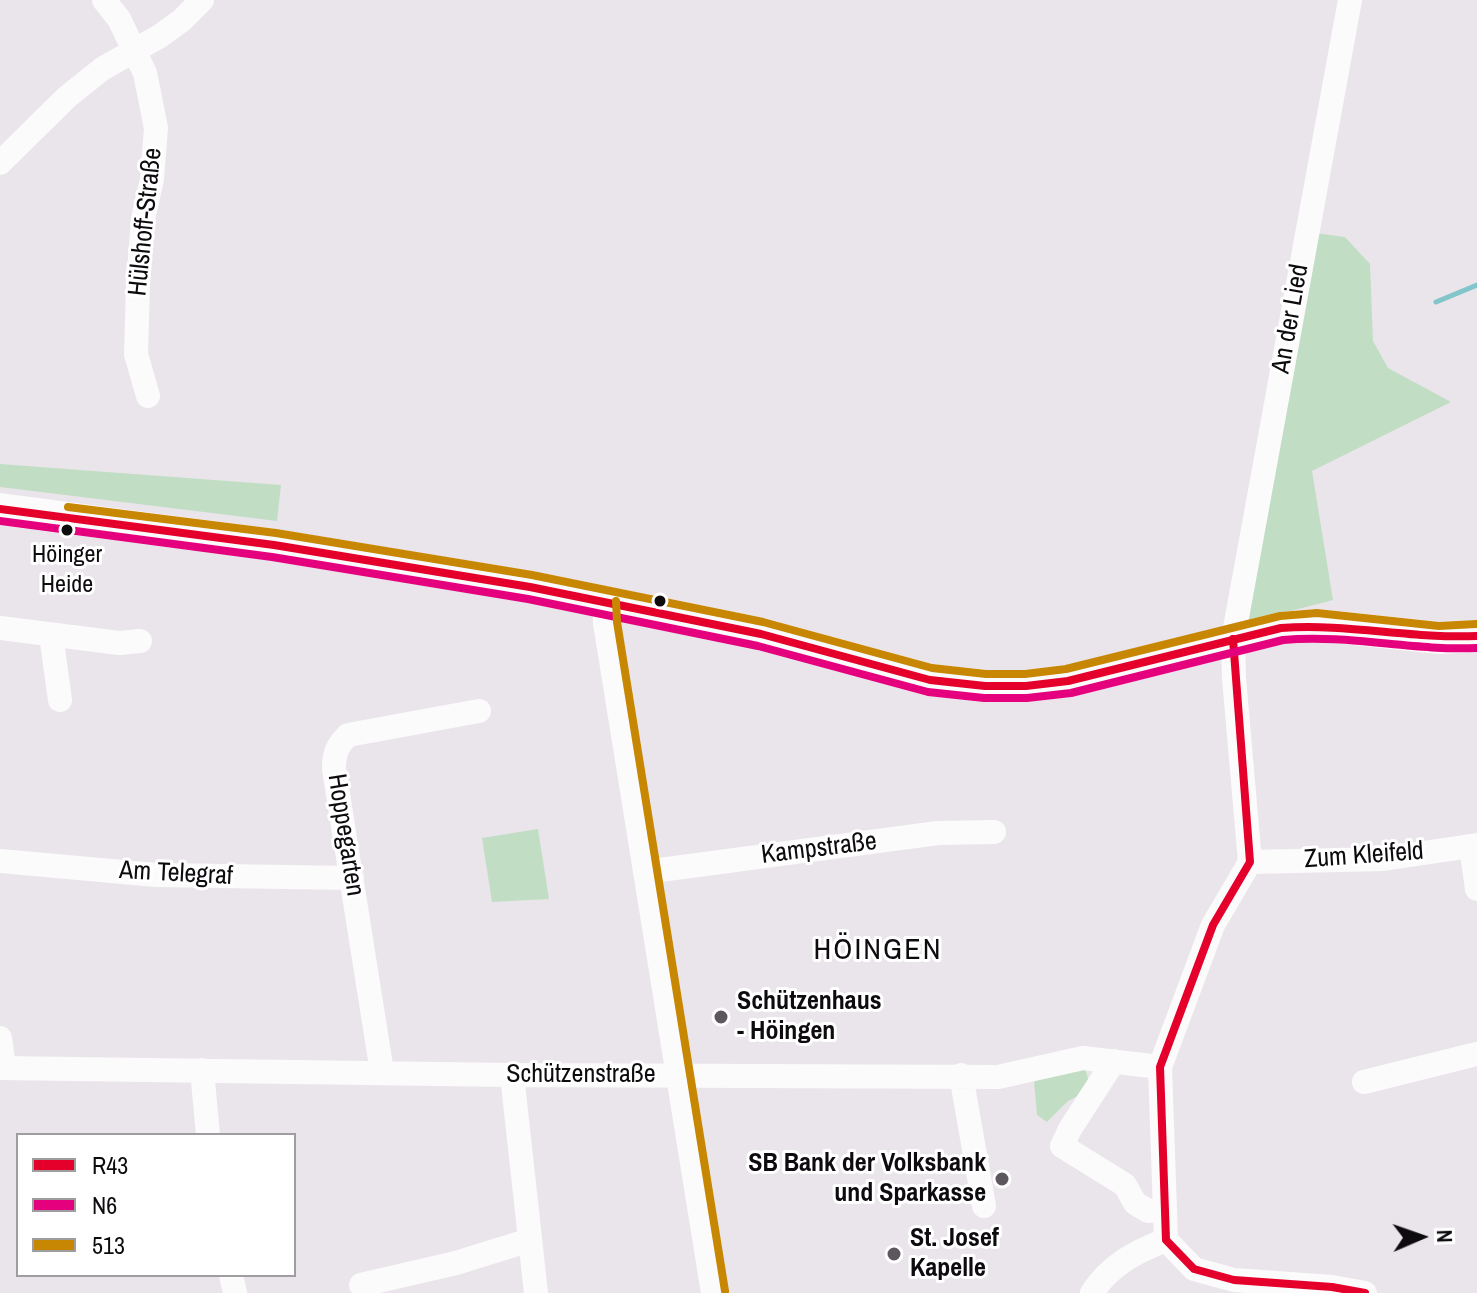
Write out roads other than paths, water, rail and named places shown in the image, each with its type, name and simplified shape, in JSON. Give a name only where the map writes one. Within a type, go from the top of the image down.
[{"type":"main road","points":[[0,509],[281,546],[604,602],[761,634],[930,680],[985,686],[1026,686],[1068,681],[1281,628],[1317,625],[1439,638],[1477,636]]},
{"type":"street","name":"Hülshoff-Straße","points":[[104,0],[119,19],[145,73],[156,128],[152,179],[143,219],[138,285],[136,354],[148,396]]},
{"type":"street","points":[[0,163],[67,97],[102,69],[160,36],[202,0]]},
{"type":"street","name":"An der Lied","points":[[1250,862],[1233,639],[1350,0]]},
{"type":"street","points":[[604,602],[713,1293]]},
{"type":"street","points":[[0,628],[119,643],[140,641]]},
{"type":"street","points":[[51,635],[60,700]]},
{"type":"street","name":"Hoppegarten","points":[[382,1072],[334,755],[338,744],[348,735],[361,731],[479,711]]},
{"type":"street","name":"Kampstraße","points":[[645,872],[938,833],[994,832]]},
{"type":"street","points":[[1474,846],[1477,889]]},
{"type":"street","name":"Zum Kleifeld","points":[[1250,862],[1370,860],[1474,846]]},
{"type":"street","name":"Am Telegraf","points":[[0,861],[156,875],[352,878]]},
{"type":"street","points":[[1250,862],[1213,925],[1160,1067],[1166,1240],[1194,1269],[1234,1280],[1332,1287],[1365,1293]]},
{"type":"street","points":[[0,1038],[2,1068]]},
{"type":"street","points":[[1364,1082],[1477,1054]]},
{"type":"street","name":"Schützenstraße","points":[[2,1068],[998,1077],[1083,1058],[1160,1067]]},
{"type":"street","points":[[1114,1061],[1062,1146],[1125,1185],[1135,1203],[1148,1211],[1164,1210]]},
{"type":"street","points":[[202,1070],[208,1133]]},
{"type":"street","points":[[512,1075],[536,1293]]},
{"type":"street","points":[[961,1075],[984,1206]]},
{"type":"street","points":[[361,1285],[456,1263],[530,1240]]},
{"type":"street","points":[[1092,1293],[1118,1263],[1166,1240]]},
{"type":"waterway","points":[[1436,302],[1477,285]]},
{"type":"place","name":"Höinger Heide","points":[[67,530]]},
{"type":"place","name":"Schützenhaus - Höingen","points":[[721,1017]]},
{"type":"place","name":"SB Bank der Volksbank und Sparkasse","points":[[1002,1179]]},
{"type":"place","name":"St. Josef Kapelle","points":[[894,1254]]},
{"type":"district","name":"HÖINGEN","points":[[878,951]]}]
